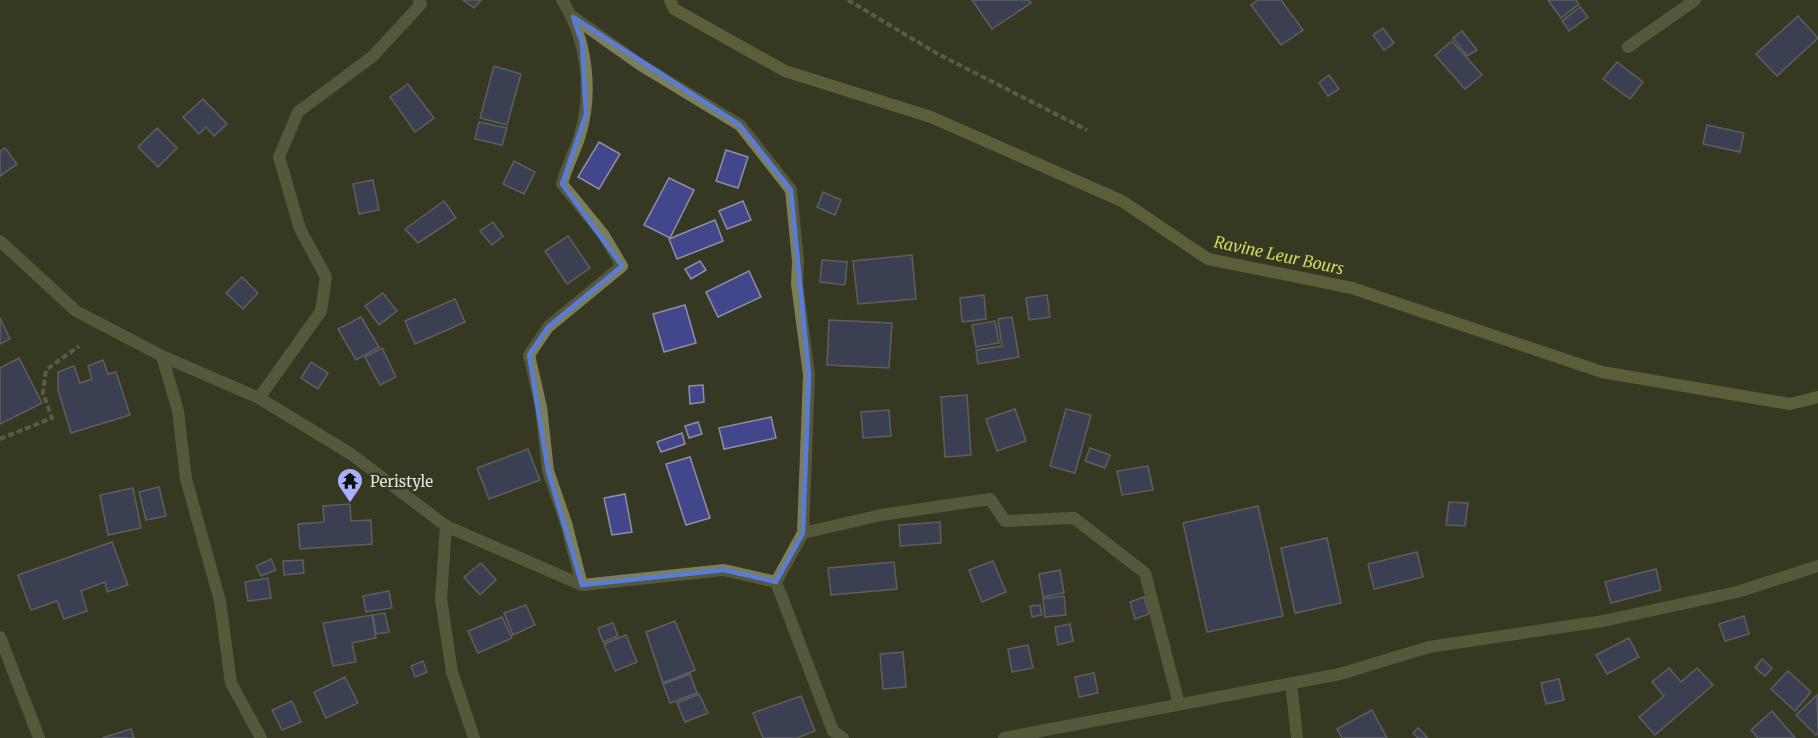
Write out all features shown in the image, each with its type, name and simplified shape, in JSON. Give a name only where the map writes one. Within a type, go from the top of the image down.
[{"type":"street","points":[[259,398],[321,311],[326,277],[300,229],[279,157],[298,112],[373,56],[421,4],[419,0]]},
{"type":"street","points":[[562,0],[573,17],[582,43],[586,114],[562,184],[603,234],[622,266],[548,327],[529,355],[541,407],[548,471],[566,523],[582,585]]},
{"type":"street","points":[[1628,47],[1695,0]]},
{"type":"street","points":[[573,17],[641,65],[740,125],[791,190],[798,261],[797,284],[809,375],[803,533],[776,582],[832,731],[843,738]]},
{"type":"street","points":[[0,241],[76,311],[162,356],[259,398],[351,454],[446,526],[582,585],[724,570],[776,582]]},
{"type":"street","points":[[162,356],[178,411],[186,478],[220,601],[231,683],[261,738]]},
{"type":"street","points":[[803,533],[881,515],[990,499],[1005,521],[1074,518],[1145,573],[1179,704]]},
{"type":"street","points":[[446,526],[441,599],[452,672],[474,738]]},
{"type":"street","points":[[1004,738],[1341,674],[1429,647],[1603,621],[1737,592],[1818,566]]},
{"type":"street","points":[[0,637],[39,738]]},
{"type":"street","points":[[1291,683],[1298,738]]},
{"type":"path","points":[[848,0],[936,53],[1087,130]]},
{"type":"path","points":[[0,439],[52,418],[43,393],[46,370],[77,347]]},
{"type":"highlighted area","points":[[573,17],[740,125],[791,190],[809,375],[803,533],[776,582],[724,570],[582,585],[548,471],[529,355],[548,327],[622,266],[562,184],[586,114],[582,43]]},
{"type":"building","points":[[463,0],[481,0],[474,8]]},
{"type":"building","points":[[972,0],[1029,0],[1031,3],[992,29]]},
{"type":"building","points":[[1258,0],[1281,0],[1303,30],[1281,45],[1251,5]]},
{"type":"building","points":[[1548,0],[1576,0],[1579,4],[1561,18]]},
{"type":"building","points":[[1580,7],[1588,17],[1569,31],[1562,21]]},
{"type":"building","points":[[1798,16],[1818,38],[1777,76],[1756,54]]},
{"type":"building","points":[[1383,28],[1394,43],[1384,50],[1373,35]]},
{"type":"building","points":[[1462,31],[1477,50],[1467,56],[1453,38]]},
{"type":"building","points":[[1452,41],[1482,75],[1465,89],[1435,55]]},
{"type":"building","points":[[1617,62],[1643,82],[1630,99],[1603,79]]},
{"type":"building","points":[[494,66],[521,74],[507,125],[480,118]]},
{"type":"building","points":[[1329,75],[1339,89],[1328,96],[1319,83]]},
{"type":"building","points":[[408,84],[434,118],[415,132],[390,97]]},
{"type":"building","points":[[203,99],[227,124],[214,136],[206,127],[199,134],[183,117]]},
{"type":"building","points":[[479,122],[507,128],[502,145],[475,139]]},
{"type":"building","points":[[1707,125],[1744,133],[1740,152],[1703,144]]},
{"type":"building","points":[[157,128],[177,148],[158,167],[138,147]]},
{"type":"building","points":[[599,142],[620,154],[599,189],[578,177]]},
{"type":"building","points":[[5,148],[17,164],[0,176],[0,151]]},
{"type":"building","points":[[726,150],[748,157],[738,188],[716,181]]},
{"type":"building","points":[[514,161],[535,172],[524,194],[503,184]]},
{"type":"building","points":[[669,178],[694,190],[670,238],[644,225]]},
{"type":"building","points":[[373,180],[379,210],[359,214],[353,184]]},
{"type":"building","points":[[823,192],[841,200],[835,215],[817,207]]},
{"type":"building","points":[[444,201],[456,218],[418,243],[405,229]]},
{"type":"building","points":[[743,201],[751,220],[727,229],[719,211]]},
{"type":"building","points":[[715,220],[723,241],[677,259],[669,239]]},
{"type":"building","points":[[493,222],[503,236],[492,245],[480,231]]},
{"type":"building","points":[[568,236],[590,268],[567,284],[545,251]]},
{"type":"building","points":[[912,255],[916,299],[858,304],[853,261]]},
{"type":"building","points":[[822,260],[847,262],[845,285],[820,282]]},
{"type":"building","points":[[700,261],[706,270],[691,279],[685,269]]},
{"type":"building","points":[[749,271],[761,297],[718,317],[706,292]]},
{"type":"building","points":[[242,277],[258,293],[243,309],[226,293]]},
{"type":"building","points":[[383,293],[397,311],[379,325],[365,306]]},
{"type":"building","points":[[984,295],[986,319],[962,322],[960,298]]},
{"type":"building","points":[[1047,295],[1050,317],[1029,320],[1026,298]]},
{"type":"building","points":[[455,299],[465,322],[415,344],[405,321]]},
{"type":"building","points":[[685,305],[696,343],[664,352],[653,314]]},
{"type":"building","points":[[361,317],[379,347],[356,360],[338,329]]},
{"type":"building","points":[[1012,317],[1019,357],[978,364],[976,350],[1002,346],[998,319]]},
{"type":"building","points":[[0,318],[10,339],[0,344]]},
{"type":"building","points":[[829,320],[892,323],[889,368],[827,365]]},
{"type":"building","points":[[995,321],[999,343],[976,347],[972,325]]},
{"type":"building","points":[[382,348],[396,377],[380,385],[365,357]]},
{"type":"building","points":[[19,358],[42,403],[0,424],[0,368]]},
{"type":"building","points":[[103,360],[108,374],[116,372],[130,415],[71,433],[58,390],[58,372],[74,366],[80,383],[92,379],[88,366]]},
{"type":"building","points":[[311,362],[328,373],[318,389],[301,378]]},
{"type":"building","points":[[703,385],[704,402],[690,404],[689,386]]},
{"type":"building","points":[[967,395],[971,455],[945,457],[941,397]]},
{"type":"building","points":[[1015,409],[1026,441],[997,451],[986,419]]},
{"type":"building","points":[[1066,409],[1091,415],[1075,473],[1050,466]]},
{"type":"building","points":[[889,410],[891,436],[863,438],[861,412]]},
{"type":"building","points":[[771,417],[776,438],[724,449],[719,428]]},
{"type":"building","points":[[698,422],[702,434],[689,438],[685,426]]},
{"type":"building","points":[[682,433],[685,444],[661,452],[657,442]]},
{"type":"building","points":[[1090,448],[1110,455],[1105,468],[1085,461]]},
{"type":"building","points":[[528,449],[540,480],[489,499],[477,468]]},
{"type":"building","points":[[690,457],[710,518],[686,525],[666,464]]},
{"type":"building","points":[[1148,466],[1153,490],[1122,495],[1117,471]]},
{"type":"building","points":[[159,487],[166,516],[146,520],[139,492]]},
{"type":"building","points":[[133,488],[141,528],[108,535],[100,495]]},
{"type":"building","points":[[625,494],[632,532],[612,535],[604,498]]},
{"type":"building","points":[[1449,502],[1468,503],[1465,526],[1446,525]]},
{"type":"building","points":[[350,504],[351,521],[371,520],[372,544],[300,549],[298,524],[324,522],[323,506]]},
{"type":"building","points":[[1258,506],[1283,616],[1207,632],[1183,523]]},
{"type":"building","points":[[940,522],[941,543],[900,546],[899,525]]},
{"type":"building","points":[[1327,538],[1341,603],[1295,613],[1281,548]]},
{"type":"building","points":[[112,542],[128,585],[107,592],[105,582],[81,591],[87,611],[64,619],[57,601],[31,610],[18,575]]},
{"type":"building","points":[[1417,552],[1423,577],[1374,589],[1368,564]]},
{"type":"building","points":[[271,559],[276,570],[261,576],[256,566]]},
{"type":"building","points":[[303,560],[304,573],[284,575],[283,561]]},
{"type":"building","points":[[993,561],[1006,592],[982,602],[969,570]]},
{"type":"building","points":[[894,562],[897,589],[831,595],[828,568]]},
{"type":"building","points":[[481,563],[496,580],[480,595],[464,577]]},
{"type":"building","points":[[1656,569],[1661,590],[1611,603],[1605,582]]},
{"type":"building","points":[[1060,570],[1064,593],[1043,597],[1039,574]]},
{"type":"building","points":[[268,578],[271,598],[248,601],[245,582]]},
{"type":"building","points":[[389,591],[392,608],[366,612],[363,596]]},
{"type":"building","points":[[1064,596],[1066,615],[1045,617],[1043,599]]},
{"type":"building","points":[[1144,597],[1149,614],[1135,619],[1130,602]]},
{"type":"building","points":[[526,605],[535,625],[513,635],[504,613]]},
{"type":"building","points":[[1040,605],[1042,615],[1032,617],[1030,606]]},
{"type":"building","points":[[385,613],[389,632],[376,634],[373,615]]},
{"type":"building","points":[[372,615],[376,638],[352,643],[356,662],[333,666],[323,623]]},
{"type":"building","points":[[1744,616],[1749,634],[1725,641],[1719,624]]},
{"type":"building","points":[[502,617],[512,638],[478,653],[468,631]]},
{"type":"building","points":[[675,621],[695,670],[663,683],[646,632]]},
{"type":"building","points":[[613,623],[618,636],[603,642],[598,628]]},
{"type":"building","points":[[1070,624],[1073,641],[1058,645],[1055,627]]},
{"type":"building","points":[[626,635],[637,662],[615,671],[604,644]]},
{"type":"building","points":[[1629,638],[1639,657],[1607,674],[1596,655]]},
{"type":"building","points":[[1028,645],[1033,668],[1012,672],[1008,649]]},
{"type":"building","points":[[903,652],[906,687],[883,689],[880,654]]},
{"type":"building","points":[[1762,659],[1772,668],[1765,676],[1755,668]]},
{"type":"building","points":[[423,661],[427,672],[415,677],[411,666]]},
{"type":"building","points":[[1669,668],[1681,682],[1697,668],[1713,685],[1655,735],[1639,717],[1664,696],[1652,682]]},
{"type":"building","points":[[1788,671],[1811,692],[1795,711],[1771,689]]},
{"type":"building","points":[[1094,673],[1098,693],[1079,697],[1075,677]]},
{"type":"building","points":[[690,674],[697,693],[670,703],[663,684]]},
{"type":"building","points":[[345,677],[358,703],[326,718],[314,692]]},
{"type":"building","points":[[1559,679],[1564,700],[1546,704],[1541,683]]},
{"type":"building","points":[[699,694],[708,713],[685,722],[677,703]]},
{"type":"building","points":[[1817,695],[1818,733],[1816,735],[1796,715]]},
{"type":"building","points":[[801,696],[815,731],[797,738],[763,738],[753,713]]},
{"type":"building","points":[[292,701],[301,722],[282,730],[272,710]]},
{"type":"building","points":[[1372,710],[1387,738],[1342,738],[1337,729]]},
{"type":"building","points":[[1772,711],[1795,738],[1758,738],[1751,730]]},
{"type":"building","points":[[1418,728],[1426,738],[1418,738],[1413,733]]},
{"type":"building","points":[[131,729],[134,738],[102,738]]},
{"type":"waterway","name":"Ravine Leur Bours","points":[[670,0],[674,9],[785,71],[931,117],[1122,201],[1208,259],[1352,288],[1602,372],[1790,404],[1818,397]]},
{"type":"place","name":"Peristyle","points":[[350,504]]}]
